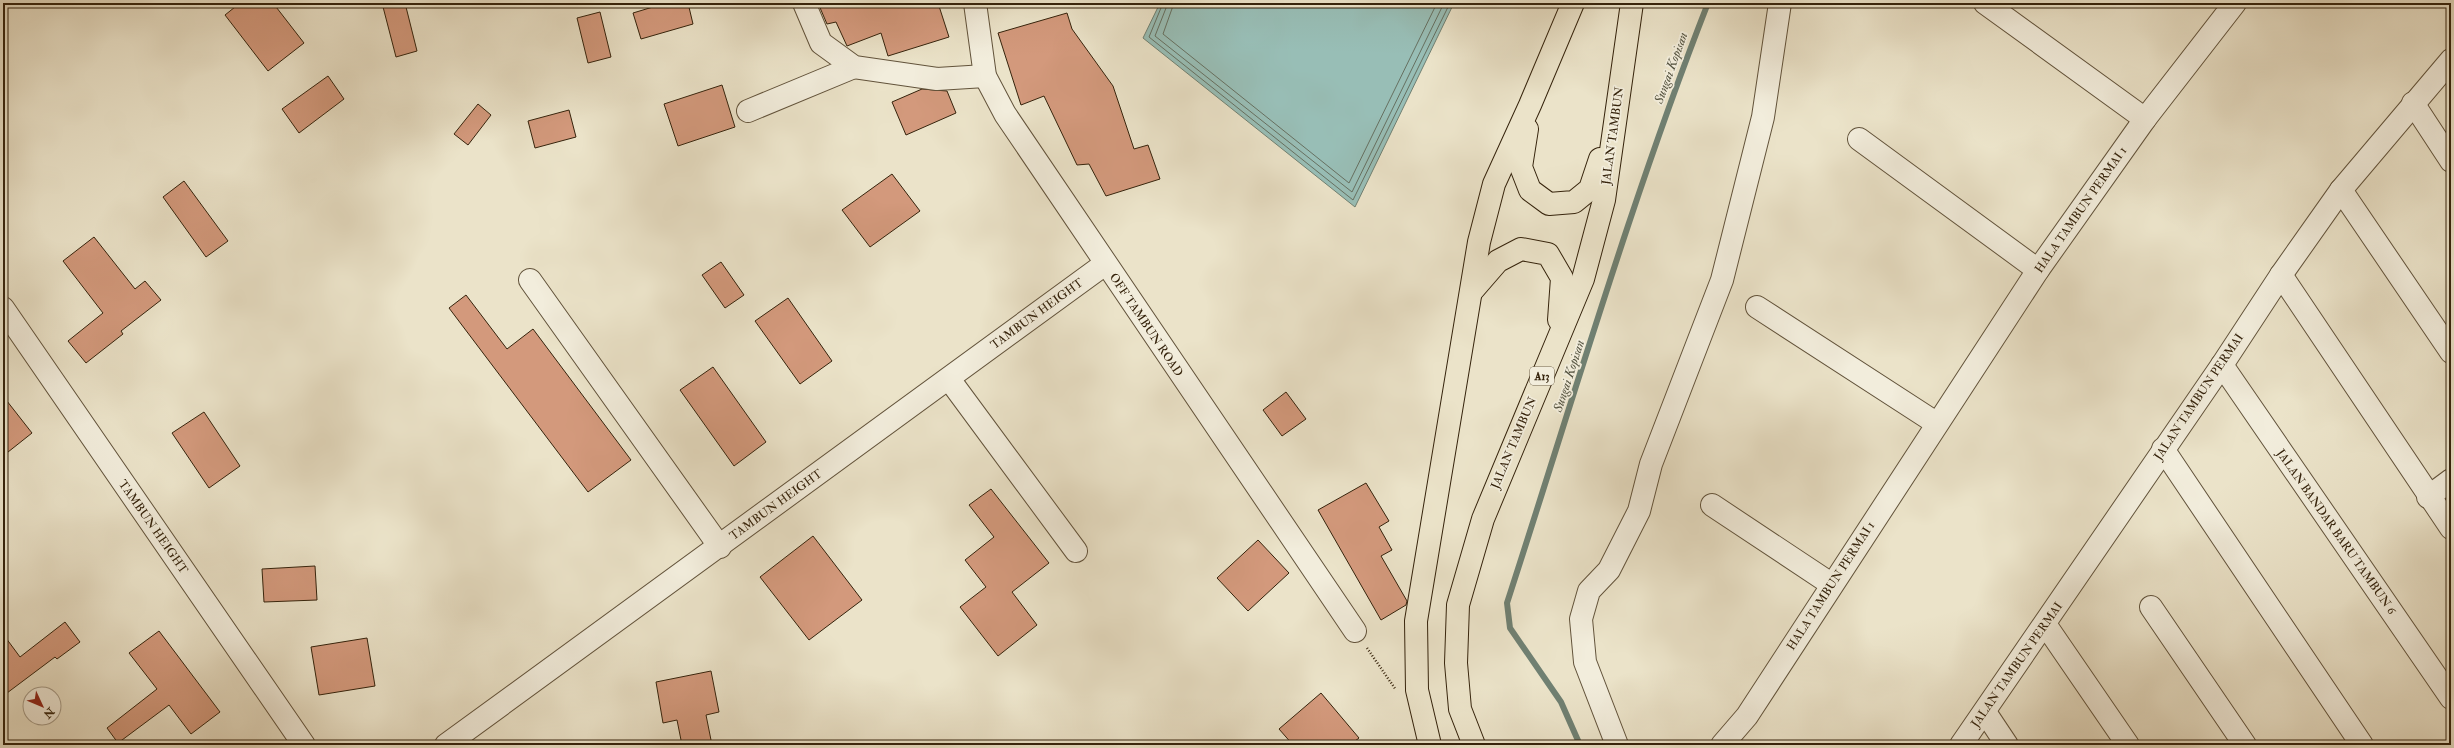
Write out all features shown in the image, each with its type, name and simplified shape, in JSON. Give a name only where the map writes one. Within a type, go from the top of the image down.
[{"type":"main road","points":[[1430,745],[1417,690],[1416,621],[1479,242],[1494,184],[1530,105],[1573,3]]},
{"type":"main road","name":"JALAN TAMBUN","points":[[1474,745],[1460,709],[1456,663],[1458,605],[1483,519],[1583,279],[1604,200],[1632,3]]},
{"type":"main road","points":[[1530,105],[1521,167],[1530,190],[1549,204],[1574,202],[1590,189],[1615,118]]},
{"type":"main road","points":[[1472,291],[1498,261],[1522,249],[1548,254],[1562,278],[1557,340]]},
{"type":"street","points":[[804,3],[821,43],[854,67],[938,79],[985,76]]},
{"type":"street","name":"OFF TAMBUN ROAD","points":[[975,3],[985,76],[1005,114],[1105,264],[1355,631]]},
{"type":"street","points":[[1617,745],[1585,662],[1581,619],[1589,591],[1609,570],[1639,511],[1651,464],[1722,280],[1763,117],[1780,3]]},
{"type":"street","points":[[1985,3],[2145,119]]},
{"type":"street","name":"HALA TAMBUN PERMAI 1","points":[[1722,745],[1747,716],[1936,423],[2038,270],[2145,119],[2234,3]]},
{"type":"street","name":"JALAN TAMBUN PERMAI","points":[[1961,745],[2222,365],[2281,275],[2341,190],[2413,103],[2451,60]]},
{"type":"street","points":[[748,110],[854,67]]},
{"type":"street","points":[[2413,103],[2451,161]]},
{"type":"street","points":[[1859,139],[2038,270]]},
{"type":"street","points":[[2341,190],[2451,352]]},
{"type":"street","name":"TAMBUN HEIGHT","points":[[446,745],[720,547],[1105,264]]},
{"type":"street","points":[[2281,275],[2428,497],[2451,528]]},
{"type":"street","points":[[530,280],[720,547]]},
{"type":"street","points":[[1756,307],[1936,423]]},
{"type":"street","name":"TAMBUN HEIGHT","points":[[3,308],[304,745]]},
{"type":"street","name":"JALAN BANDAR BARU TAMBUN 6","points":[[2222,365],[2451,698]]},
{"type":"street","points":[[949,379],[1076,551]]},
{"type":"street","points":[[2163,449],[2362,745]]},
{"type":"street","points":[[2428,497],[2451,480]]},
{"type":"street","points":[[1712,505],[1831,584]]},
{"type":"street","points":[[2151,607],[2245,745]]},
{"type":"street","points":[[2045,624],[2128,745]]},
{"type":"street","points":[[1985,712],[2007,745]]},
{"type":"path","points":[[1355,631],[1398,693]]},
{"type":"water","points":[[1160,3],[1454,3],[1355,207],[1143,38]]},
{"type":"building","points":[[240,3],[273,3],[304,43],[268,71],[225,15]]},
{"type":"building","points":[[382,3],[405,3],[417,51],[396,57]]},
{"type":"building","points":[[666,3],[688,3],[693,24],[641,39],[633,13]]},
{"type":"building","points":[[818,3],[938,3],[949,37],[888,56],[881,33],[847,46],[836,22],[827,24]]},
{"type":"building","points":[[600,12],[611,57],[588,63],[577,18]]},
{"type":"building","points":[[1067,13],[1072,29],[1113,86],[1134,149],[1148,145],[1160,179],[1106,196],[1089,164],[1077,165],[1044,96],[1021,105],[998,33]]},
{"type":"building","points":[[328,76],[344,99],[299,133],[282,109]]},
{"type":"building","points":[[722,85],[735,127],[678,146],[664,104]]},
{"type":"building","points":[[922,89],[947,91],[956,113],[906,135],[892,102]]},
{"type":"building","points":[[478,104],[491,115],[468,145],[454,134]]},
{"type":"building","points":[[569,110],[576,137],[535,148],[528,121]]},
{"type":"building","points":[[892,174],[920,211],[870,247],[842,210]]},
{"type":"building","points":[[184,181],[228,241],[206,257],[163,197]]},
{"type":"building","points":[[94,237],[135,289],[145,281],[161,300],[121,331],[123,334],[86,363],[68,341],[103,313],[63,261]]},
{"type":"building","points":[[721,262],[744,295],[725,308],[702,275]]},
{"type":"building","points":[[466,295],[507,349],[533,329],[631,460],[588,492],[449,308]]},
{"type":"building","points":[[788,298],[832,361],[800,384],[755,321]]},
{"type":"building","points":[[713,367],[766,442],[734,466],[680,390]]},
{"type":"building","points":[[1286,392],[1306,419],[1282,436],[1263,410]]},
{"type":"building","points":[[3,396],[32,433],[3,456]]},
{"type":"building","points":[[204,412],[240,466],[209,488],[172,433]]},
{"type":"building","points":[[1366,483],[1389,521],[1379,527],[1392,550],[1381,556],[1407,601],[1406,605],[1381,620],[1318,510]]},
{"type":"building","points":[[991,489],[1049,563],[1012,592],[1037,625],[998,656],[960,607],[986,587],[965,560],[994,537],[969,505]]},
{"type":"building","points":[[813,536],[862,600],[809,640],[760,577]]},
{"type":"building","points":[[1258,540],[1289,573],[1248,611],[1217,578]]},
{"type":"building","points":[[315,566],[317,600],[264,602],[262,569]]},
{"type":"building","points":[[65,622],[80,642],[57,659],[55,657],[3,696],[3,634],[20,657]]},
{"type":"building","points":[[159,631],[220,712],[191,734],[169,705],[118,743],[107,728],[157,689],[129,653]]},
{"type":"building","points":[[367,638],[375,686],[319,695],[311,647]]},
{"type":"building","points":[[711,671],[719,712],[706,715],[712,745],[682,745],[677,720],[663,723],[656,682]]},
{"type":"building","points":[[1321,693],[1359,738],[1350,745],[1293,745],[1279,729]]},
{"type":"waterway","name":"Sungai Kopisan","points":[[1580,745],[1561,702],[1510,628],[1507,603],[1603,302],[1653,152],[1708,3]]}]
